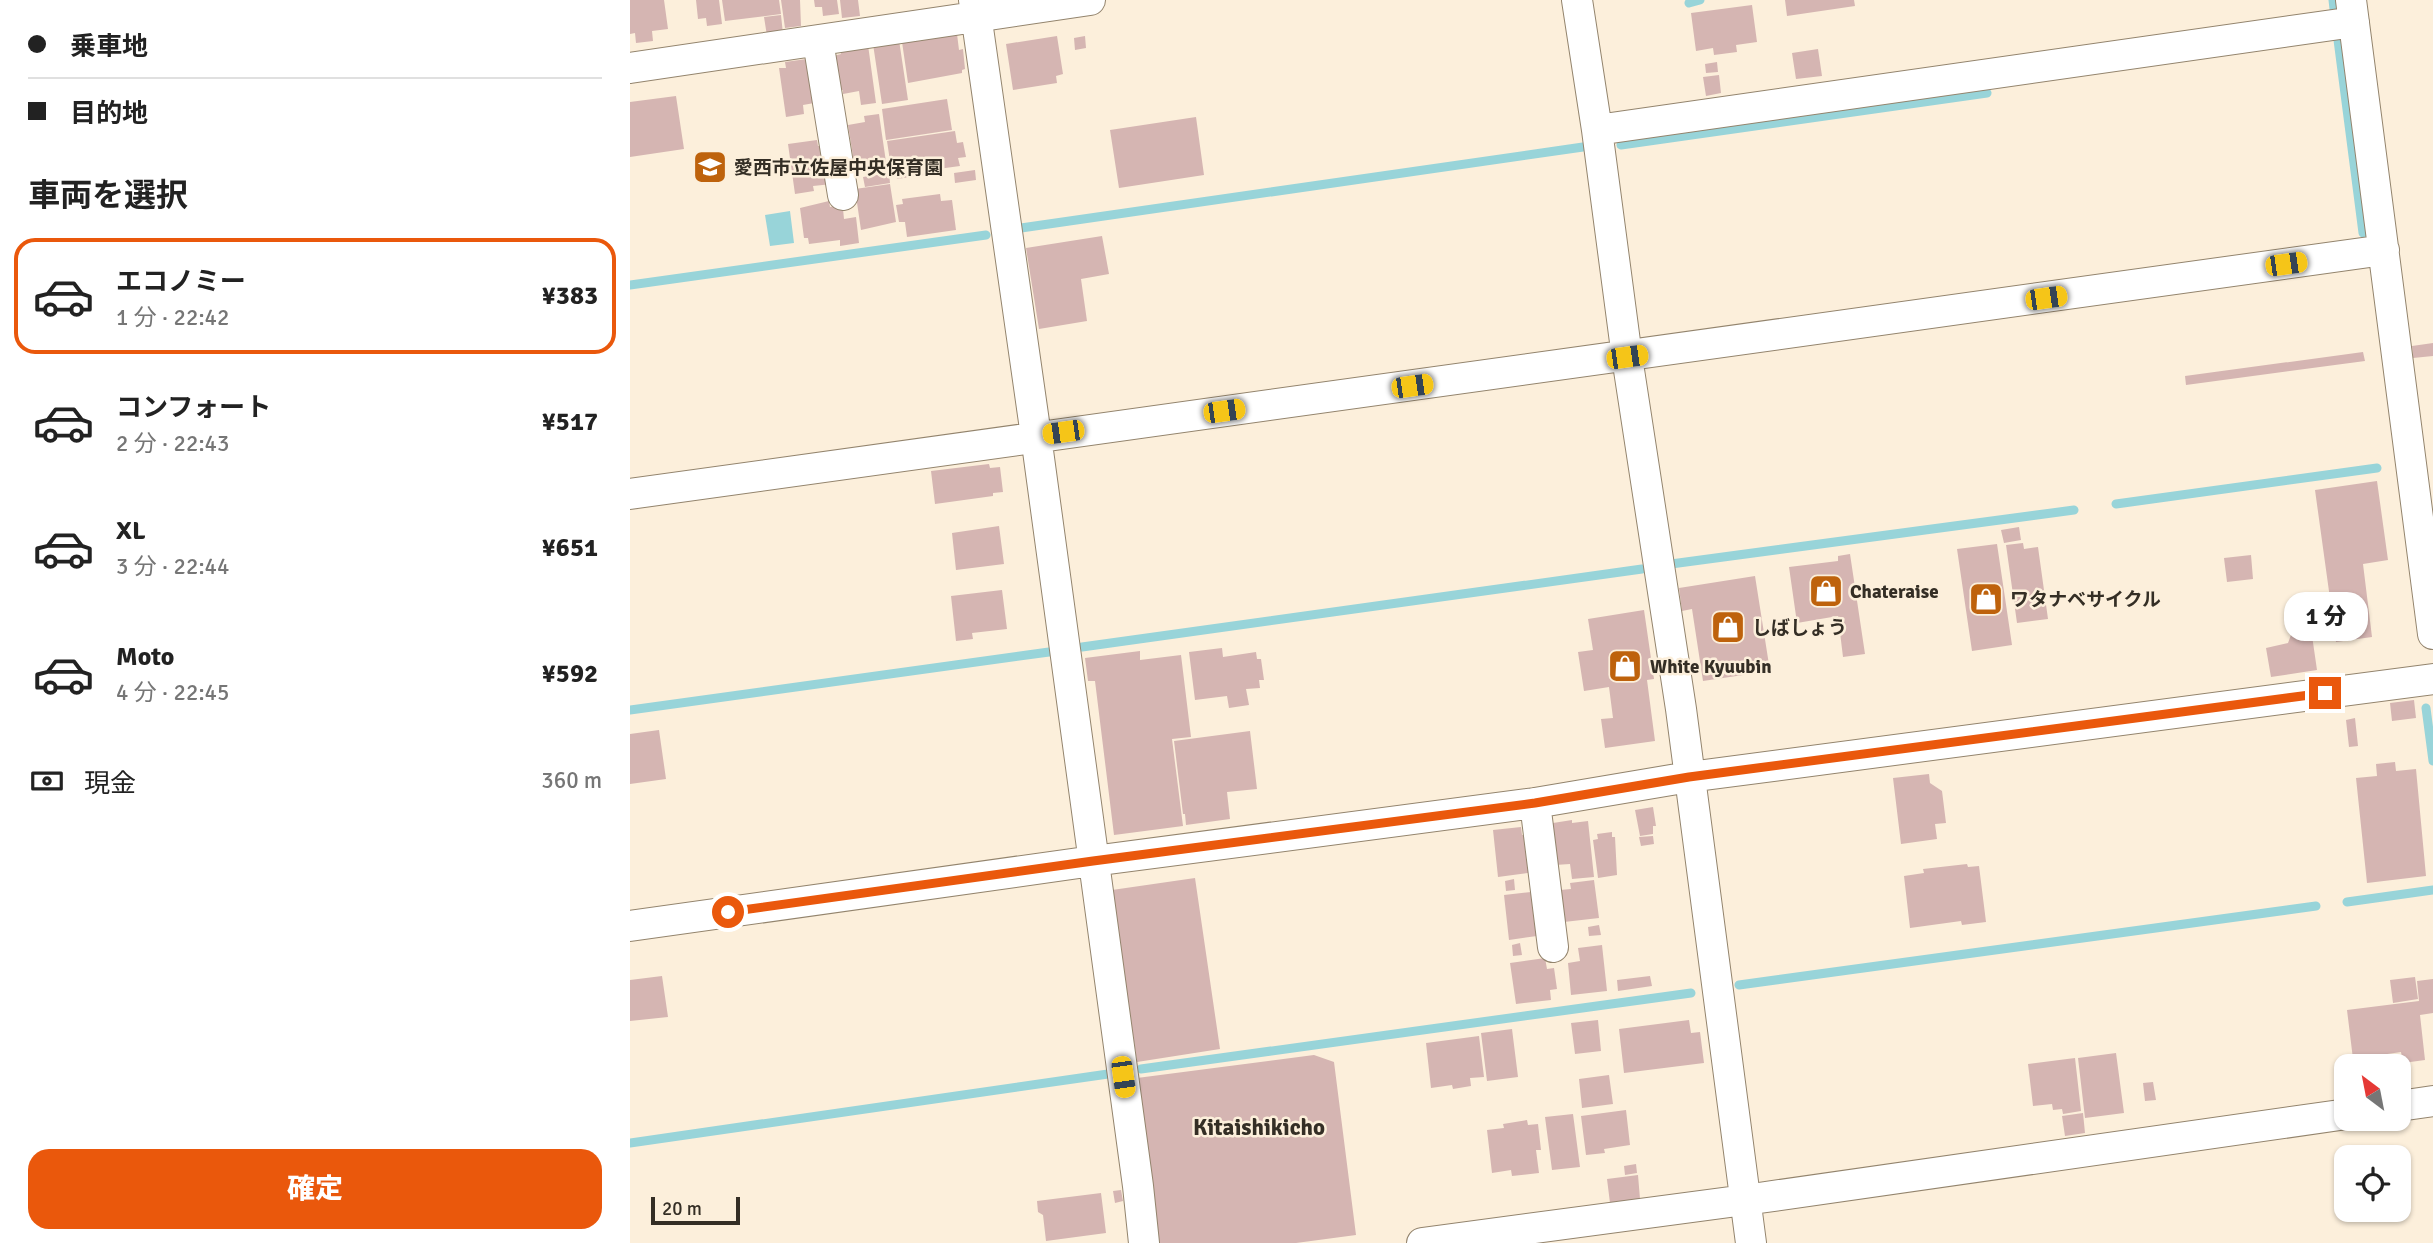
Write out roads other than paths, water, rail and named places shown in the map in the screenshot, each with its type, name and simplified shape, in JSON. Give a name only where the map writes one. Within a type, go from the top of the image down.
[{"type":"street","points":[[630,68],[818,41],[975,9],[1090,0]]},
{"type":"street","points":[[1577,0],[1627,357],[1681,709],[1751,1243]]},
{"type":"street","points":[[975,9],[1036,436],[1144,1243]]},
{"type":"street","points":[[1597,131],[2353,11],[2433,634]]},
{"type":"street","points":[[818,41],[844,195]]},
{"type":"street","points":[[630,494],[2384,250]]},
{"type":"street","points":[[630,926],[1535,803],[1689,777],[2433,679]]},
{"type":"street","points":[[1535,803],[1553,947]]},
{"type":"street","points":[[2412,1104],[2433,1101]]},
{"type":"street","points":[[1422,1243],[2334,1116]]},
{"type":"water","points":[[790,211],[794,243],[770,246],[765,215]]},
{"type":"waterway","points":[[1689,3],[1700,0]]},
{"type":"waterway","points":[[2333,0],[2334,9]]},
{"type":"waterway","points":[[2338,40],[2363,233]]},
{"type":"waterway","points":[[1621,145],[1987,93]]},
{"type":"waterway","points":[[1021,228],[1583,147]]},
{"type":"waterway","points":[[630,285],[986,235]]},
{"type":"waterway","points":[[2116,504],[2377,468]]},
{"type":"waterway","points":[[1671,564],[2074,510]]},
{"type":"waterway","points":[[1082,647],[1642,569]]},
{"type":"waterway","points":[[630,710],[1049,652]]},
{"type":"waterway","points":[[2426,708],[2433,761]]},
{"type":"waterway","points":[[2347,902],[2433,890]]},
{"type":"waterway","points":[[1739,985],[2316,906]]},
{"type":"waterway","points":[[1141,1069],[1691,993]]},
{"type":"waterway","points":[[630,1143],[1108,1074]]},
{"type":"place","name":"愛西市立佐屋中央保育園","points":[[710,167]]},
{"type":"place","name":"Chateraise","points":[[1826,591]]},
{"type":"place","name":"ワタナベサイクル","points":[[1986,599]]},
{"type":"place","name":"しばしょう","points":[[1728,627]]},
{"type":"place","name":"White Kyuubin","points":[[1625,666]]},
{"type":"district","name":"Kitaishikicho","points":[[1259,1127]]}]
